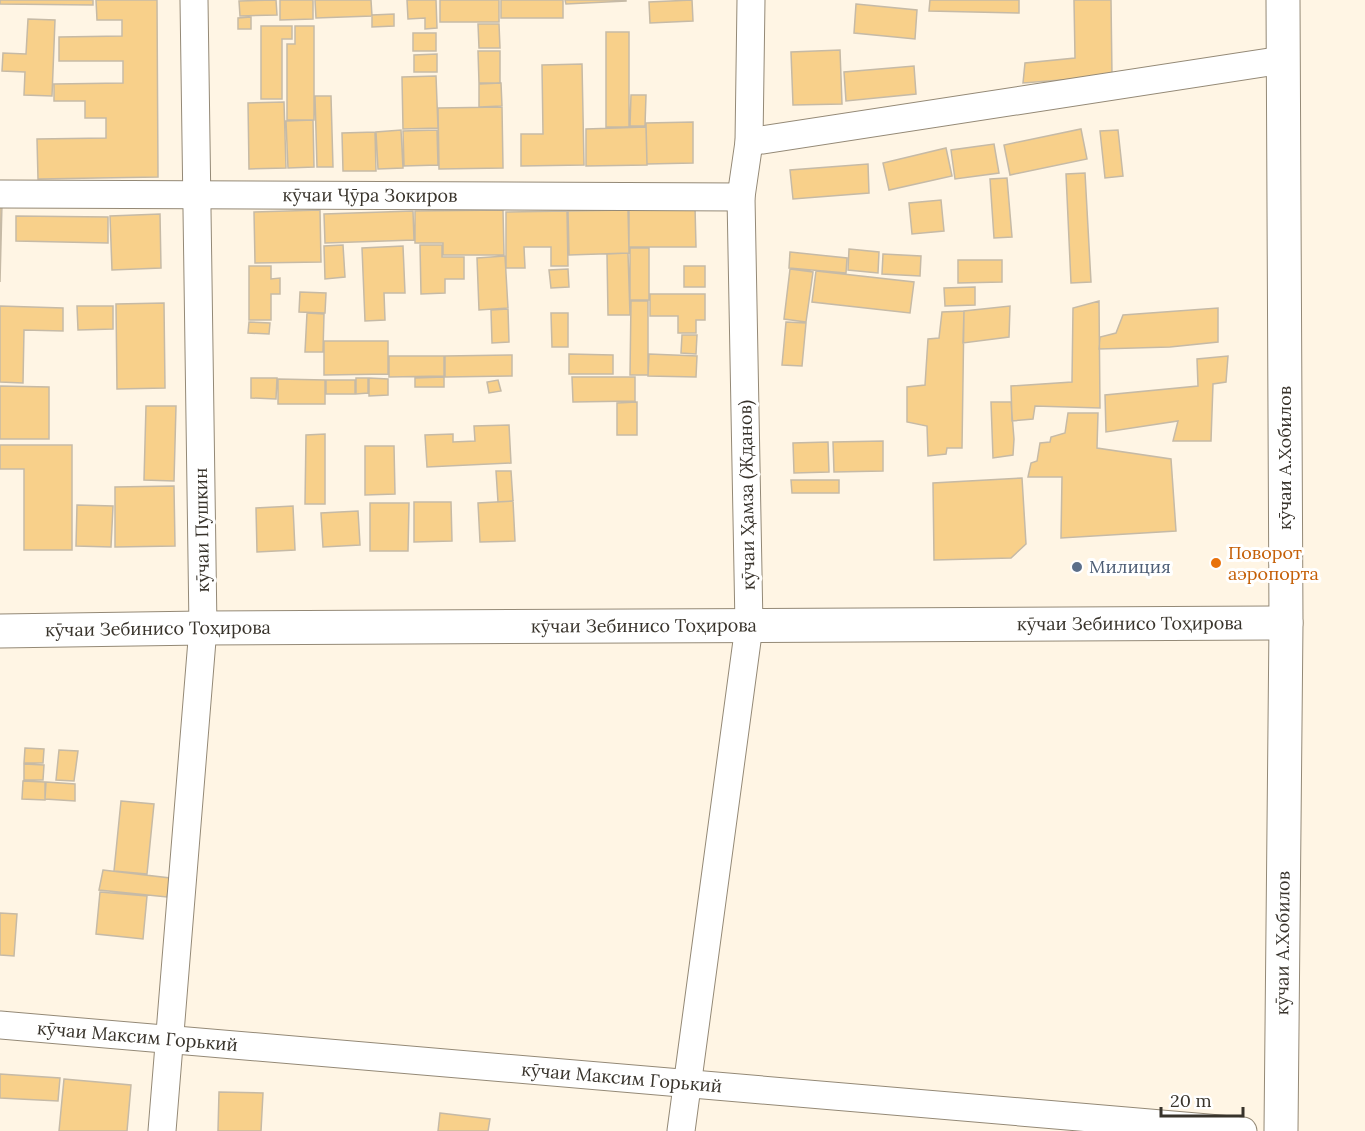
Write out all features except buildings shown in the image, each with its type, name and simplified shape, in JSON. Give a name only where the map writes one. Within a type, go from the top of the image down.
[{"type":"main road","name":"кӯчаи А.Хобилов","points":[[1281,1131],[1286,623],[1283,0]]},
{"type":"main road","name":"кӯчаи Зебинисо Тоҳирова","points":[[0,631],[1286,623]]},
{"type":"street","name":"кӯчаи Пушкин","points":[[162,1131],[203,628],[194,0]]},
{"type":"street","name":"кӯчаи Ҳамза (Жданов)","points":[[681,1131],[749,626],[741,197],[750,142],[751,0]]},
{"type":"street","points":[[750,142],[1283,60]]},
{"type":"street","name":"кӯчаи Ҷӯра Зокиров","points":[[0,194],[741,197]]},
{"type":"street","name":"кӯчаи Максим Горький","points":[[0,1025],[1243,1131]]},
{"type":"place","name":"Поворот аэропорта","points":[[1216,563]]},
{"type":"place","name":"Милиция","points":[[1077,567]]}]
